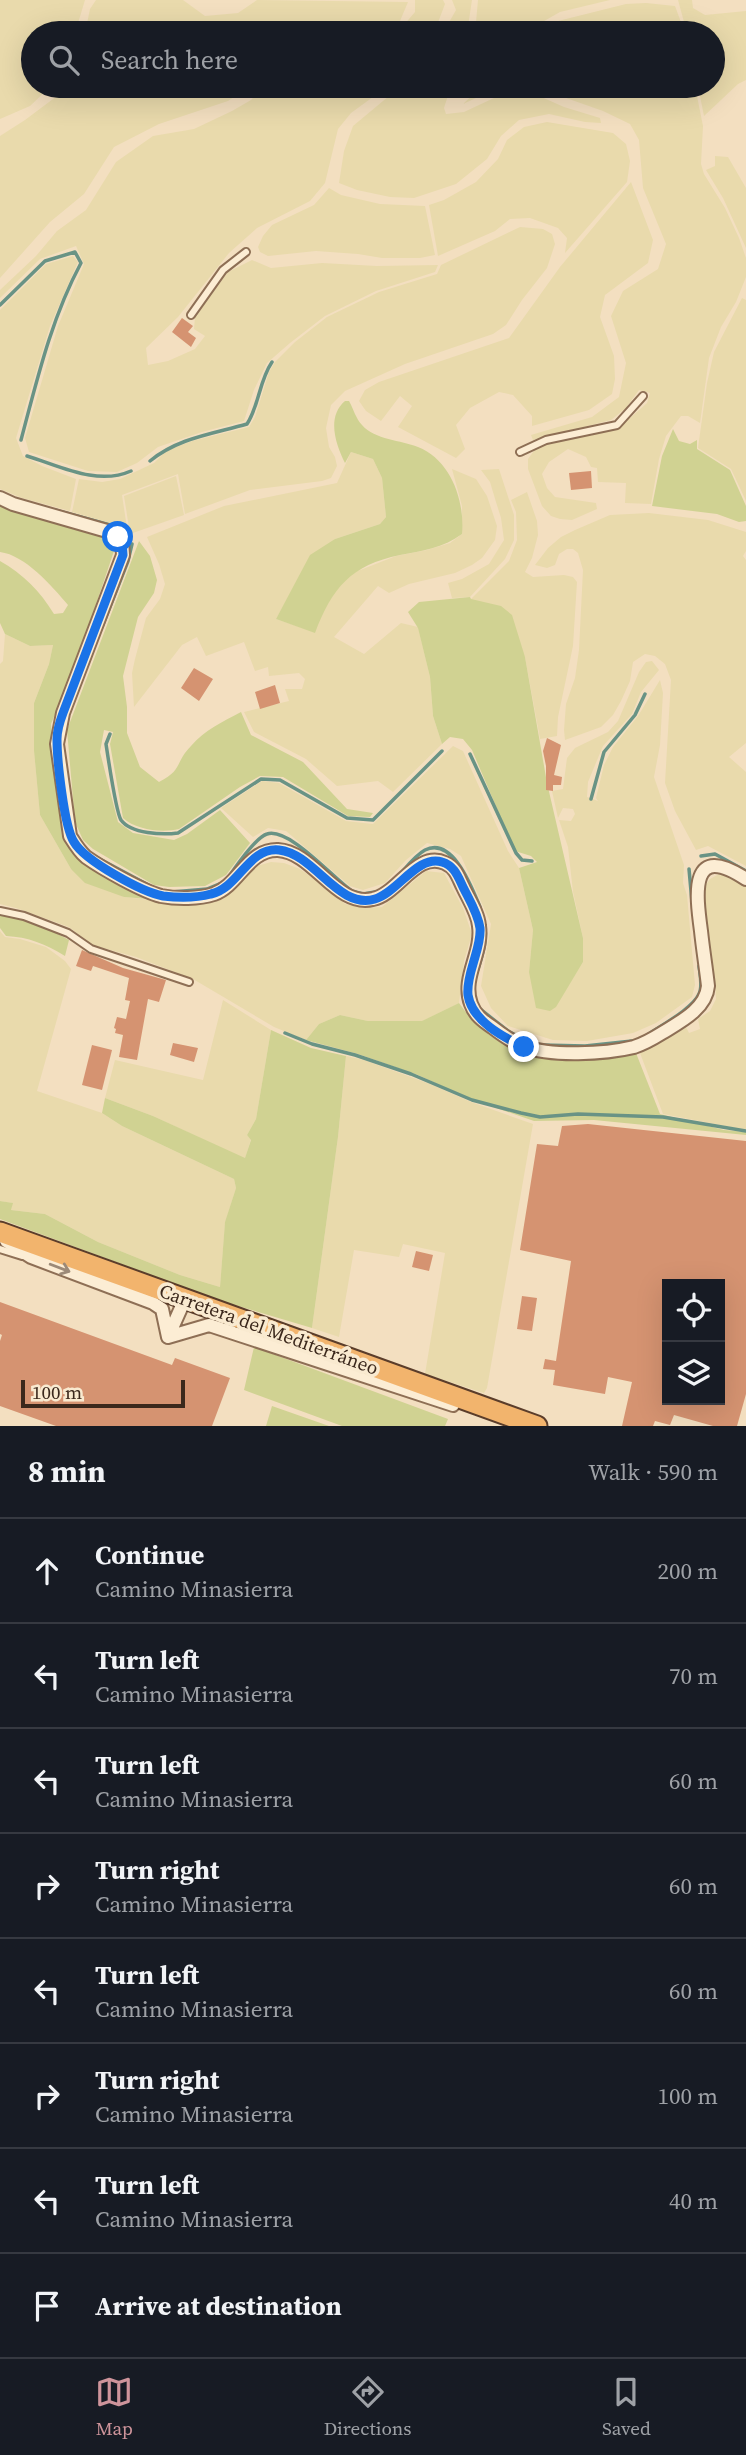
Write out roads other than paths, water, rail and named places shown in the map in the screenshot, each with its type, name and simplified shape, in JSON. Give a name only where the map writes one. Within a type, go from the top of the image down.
[{"type":"highway","name":"Carretera del Mediterráneo","points":[[0,1234],[537,1426]]},
{"type":"street","points":[[0,498],[114,533],[122,541],[123,555],[57,735],[70,836],[87,857],[118,876],[161,896],[214,894],[223,889],[257,856],[275,850],[286,851],[301,858],[346,894],[366,900],[384,895],[425,863],[442,862],[455,869],[480,925],[480,936],[468,983],[473,1009],[480,1019],[516,1043],[541,1051],[558,1052],[632,1047],[661,1034],[700,1007],[707,995],[708,986],[696,894],[700,876],[705,869],[716,866],[733,870],[746,879]]},
{"type":"street","points":[[0,1234],[31,1257],[153,1303],[162,1309],[168,1337]]},
{"type":"street","points":[[168,1337],[185,1299]]},
{"type":"street","points":[[168,1337],[209,1325],[484,1415],[510,1417]]},
{"type":"lane","points":[[191,315],[223,270],[246,252]]},
{"type":"lane","points":[[520,452],[546,440],[617,425],[643,396]]},
{"type":"lane","points":[[0,911],[24,916],[68,933],[91,948],[189,982]]},
{"type":"lane","points":[[0,1249],[31,1257]]},
{"type":"waterway","points":[[0,305],[45,261],[75,252],[81,263],[53,328],[21,440]]},
{"type":"waterway","points":[[150,461],[184,442],[247,424],[272,362]]},
{"type":"waterway","points":[[27,456],[92,475],[118,475],[131,471]]},
{"type":"waterway","points":[[55,510],[121,528]]},
{"type":"waterway","points":[[102,627],[132,544]]},
{"type":"waterway","points":[[591,799],[604,752],[635,715],[645,694]]},
{"type":"waterway","points":[[110,734],[106,744],[121,820],[139,831],[156,833],[178,833],[261,779],[280,780],[347,818],[373,820],[442,751]]},
{"type":"waterway","points":[[470,754],[516,853],[522,860],[532,861]]},
{"type":"waterway","points":[[230,875],[258,840],[267,834],[276,834],[299,846],[352,891],[363,894],[375,892]]},
{"type":"waterway","points":[[401,873],[425,850],[444,850],[460,866],[480,907]]},
{"type":"waterway","points":[[701,856],[715,854],[746,871]]},
{"type":"waterway","points":[[96,857],[154,888]]},
{"type":"waterway","points":[[689,869],[692,902]]},
{"type":"waterway","points":[[172,892],[207,889],[219,884]]},
{"type":"waterway","points":[[477,972],[485,938],[483,918]]},
{"type":"waterway","points":[[649,1034],[696,999],[701,988],[699,966]]},
{"type":"waterway","points":[[480,1009],[508,1031],[525,1040]]},
{"type":"waterway","points":[[285,1033],[312,1044],[411,1074],[472,1100],[521,1113],[540,1117],[578,1114],[663,1117],[746,1131]]},
{"type":"waterway","points":[[542,1045],[585,1046],[632,1041]]}]
